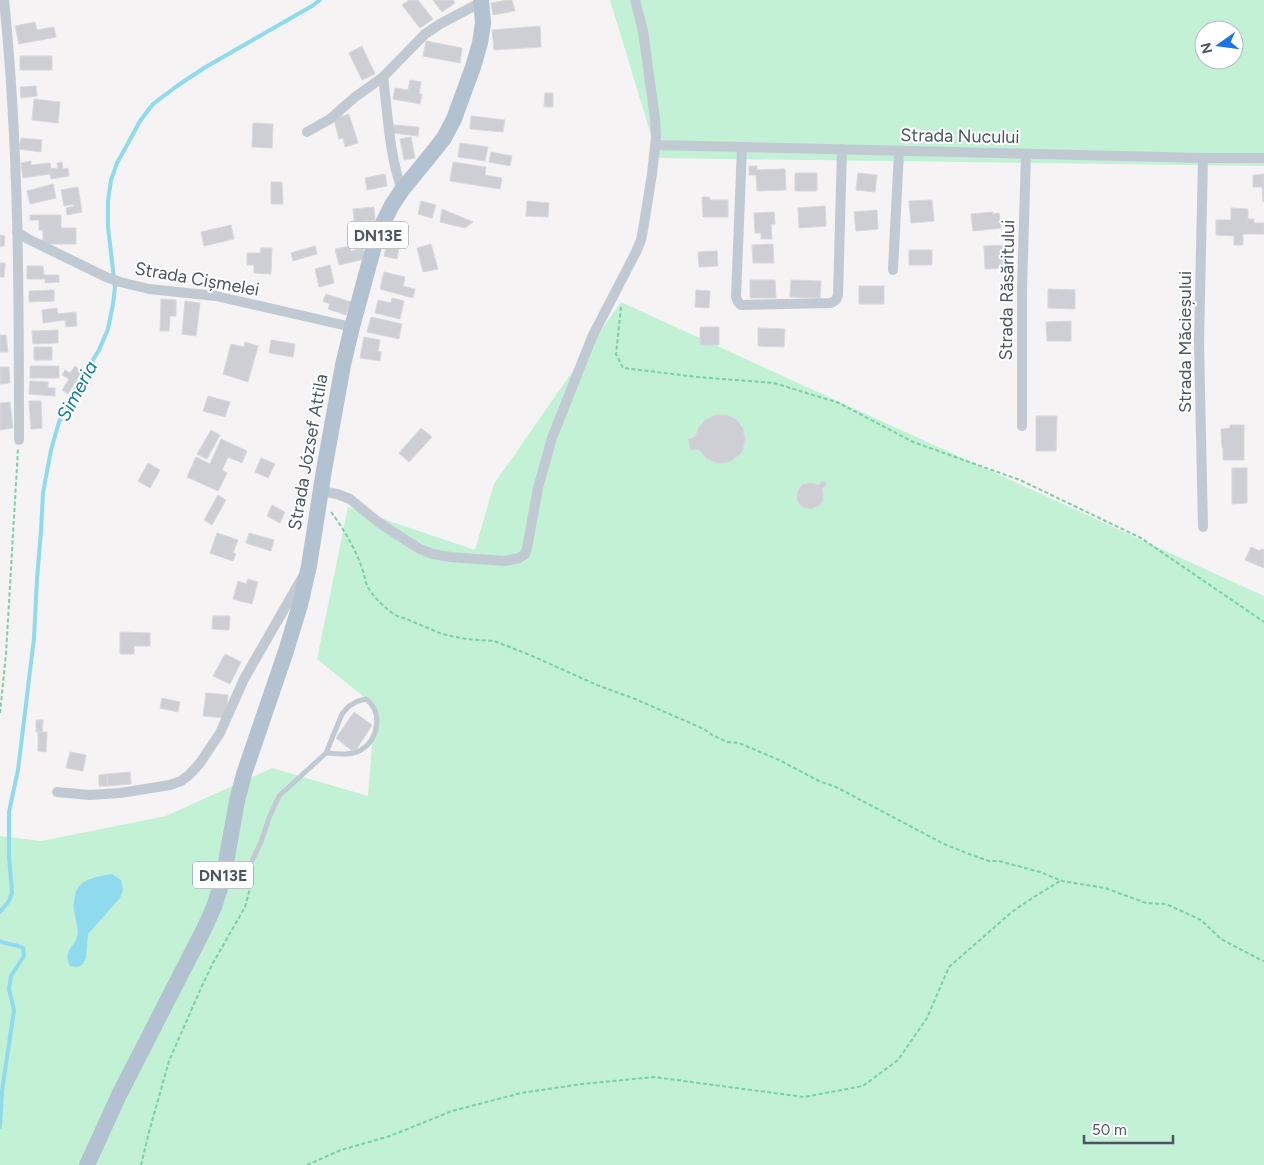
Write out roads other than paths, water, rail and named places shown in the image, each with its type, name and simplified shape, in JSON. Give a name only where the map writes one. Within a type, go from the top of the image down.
[{"type":"main road","name":"Strada József Attila","points":[[309,566],[335,402],[352,327],[380,229],[402,190],[444,138],[454,118],[480,43],[482,23],[481,2]]},
{"type":"main road","name":"DN13E","points":[[87,1165],[119,1095],[214,907],[223,879],[237,801],[244,774],[294,627],[309,566]]},
{"type":"street","points":[[4,0],[3,25],[12,82],[19,311],[19,440]]},
{"type":"street","points":[[320,491],[350,499],[378,522],[420,549],[432,554],[504,560],[519,558],[525,554],[538,488],[552,438],[592,337],[641,240],[652,174],[655,119],[643,31],[635,0]]},
{"type":"street","points":[[307,132],[330,119],[355,97],[384,78],[425,34],[481,2]]},
{"type":"street","points":[[384,78],[392,148],[397,176],[402,190]]},
{"type":"street","name":"Strada Nucului","points":[[655,145],[1264,158]]},
{"type":"street","points":[[742,147],[736,297],[741,305],[831,303],[836,300],[838,295],[842,149]]},
{"type":"street","points":[[892,270],[899,150]]},
{"type":"street","name":"Strada Răsăritului","points":[[1022,426],[1022,290],[1026,154]]},
{"type":"street","name":"Strada Măcieșului","points":[[1203,158],[1199,342],[1203,527]]},
{"type":"street","name":"Strada Cișmelei","points":[[17,232],[106,277],[120,282],[150,289],[216,296],[352,327]]},
{"type":"street","name":"Strada József Attila","points":[[56,792],[90,795],[120,793],[170,785],[181,781],[189,775],[200,763],[220,733],[244,679],[309,566]]},
{"type":"lane","points":[[223,879],[234,879],[240,876],[251,864],[279,796],[326,753],[342,714],[358,700],[366,699],[372,704],[378,726],[372,740],[361,750],[345,755],[326,753]]},
{"type":"water","points":[[112,874],[121,880],[123,890],[120,898],[88,934],[86,958],[82,965],[77,967],[70,966],[68,952],[78,934],[74,907],[77,890],[80,885],[89,879]]},
{"type":"waterway","name":"Simeria","points":[[0,912],[9,901],[12,893],[9,856],[9,812],[18,770],[34,638],[43,493],[51,450],[59,422],[69,400],[99,350],[108,329],[113,304],[115,287],[108,227],[108,201],[111,180],[117,163],[140,121],[153,104],[204,68],[320,0]]},
{"type":"waterway","name":"Simeria","points":[[0,941],[23,948],[24,956],[11,976],[9,989],[14,1010],[2,1091],[0,1127]]}]
